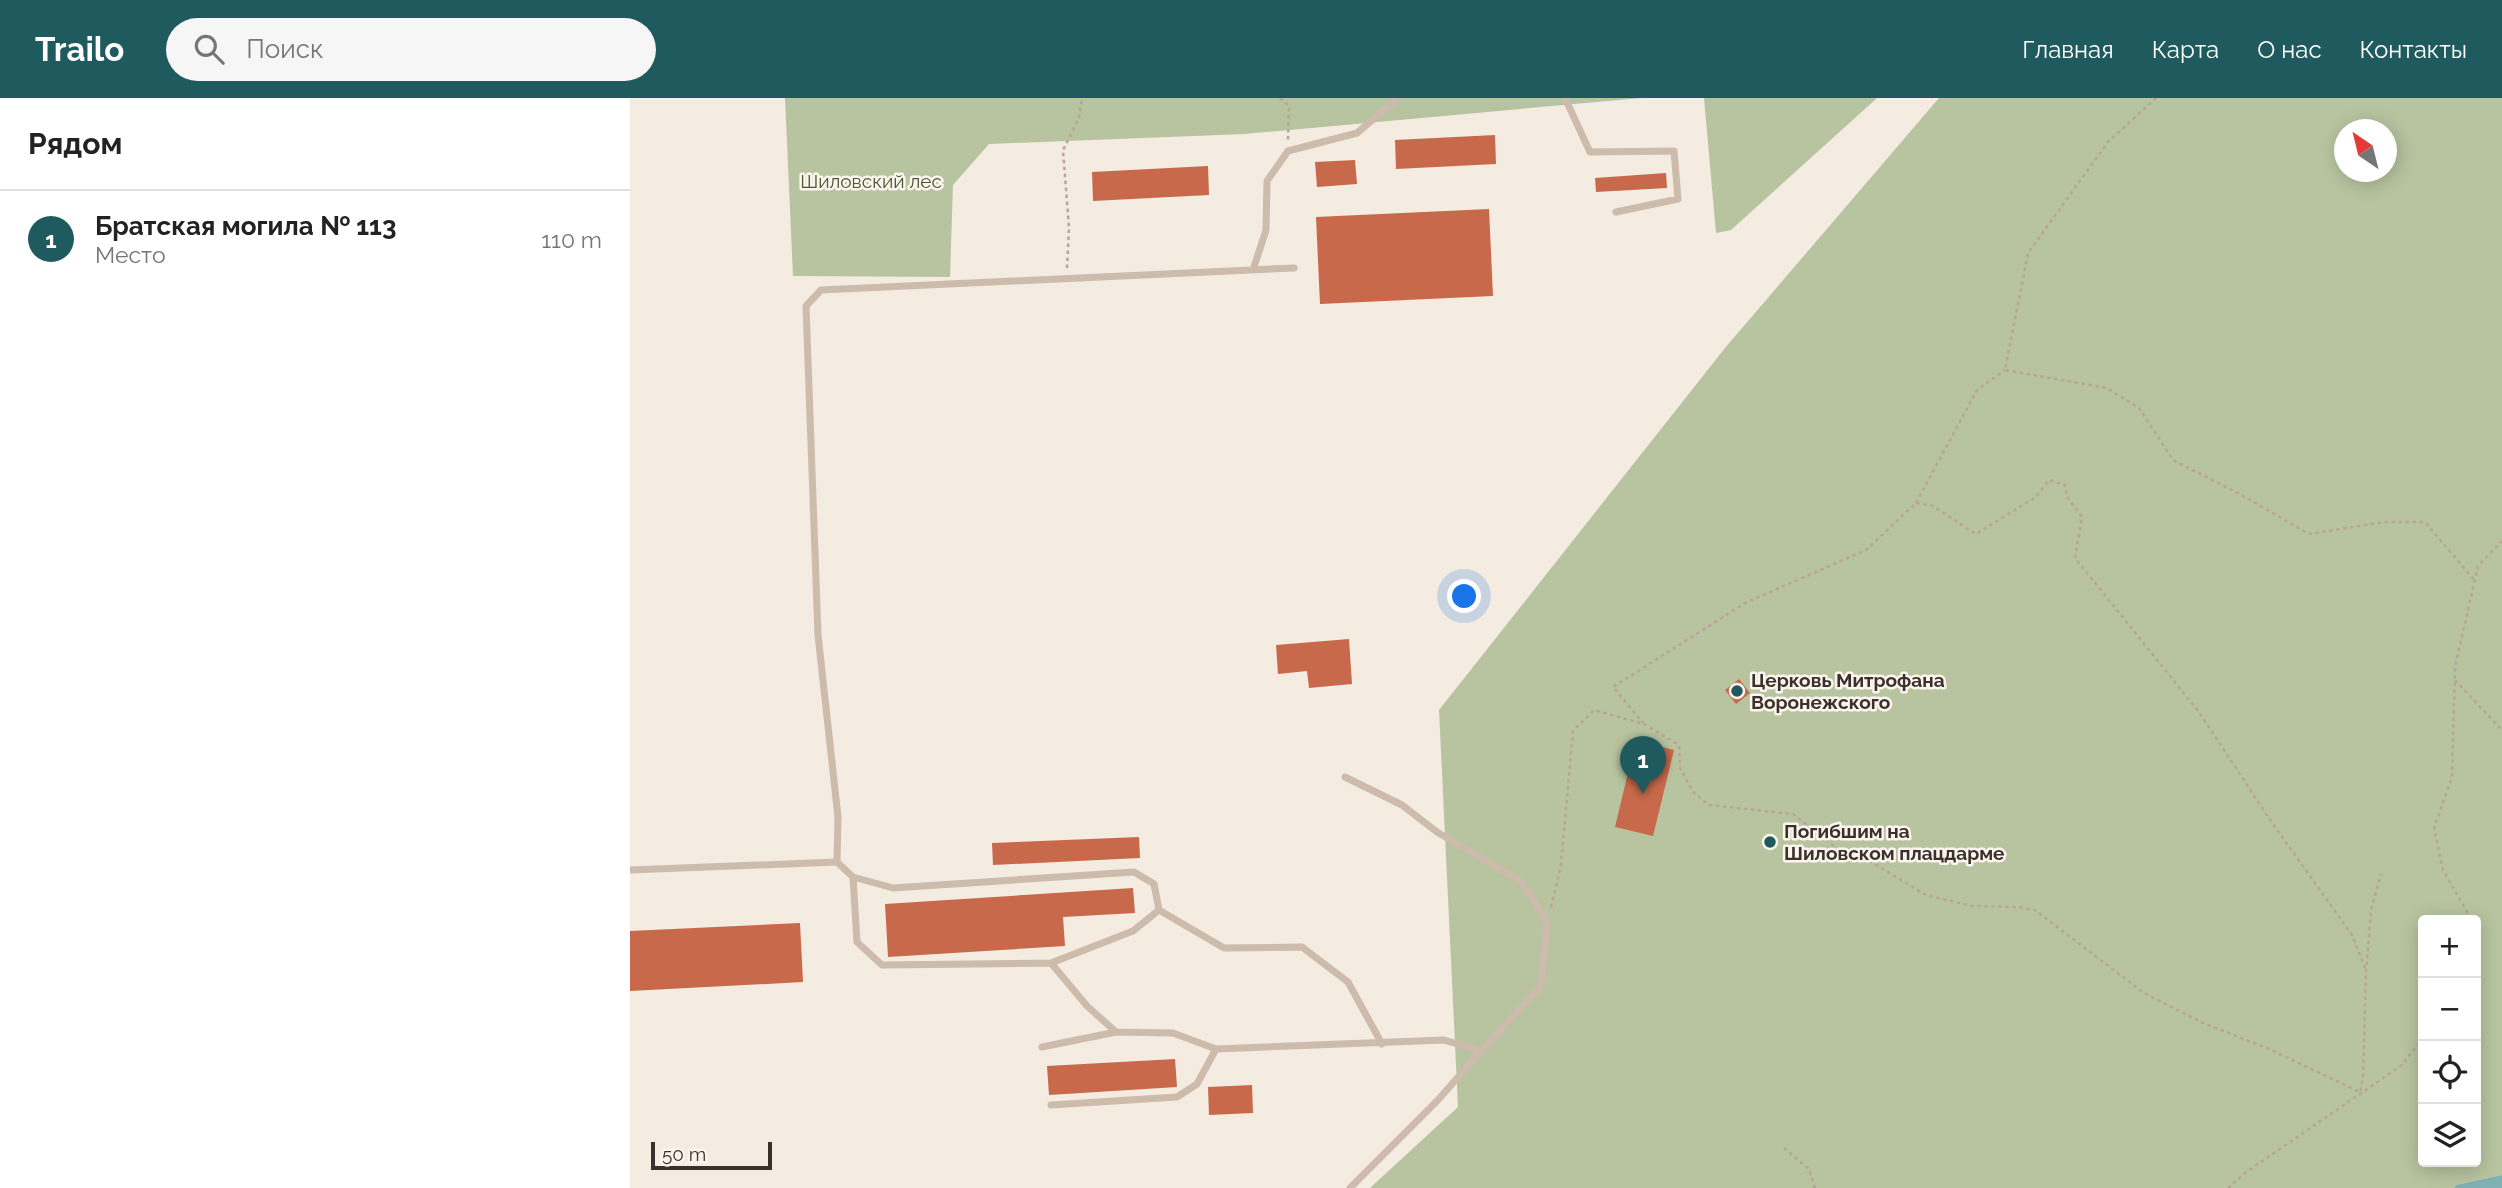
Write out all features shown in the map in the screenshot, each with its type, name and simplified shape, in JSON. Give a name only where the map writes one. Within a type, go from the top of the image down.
[{"type":"lane","points":[[1253,270],[1266,230],[1267,181],[1288,151],[1357,133],[1398,98]]},
{"type":"lane","points":[[1565,98],[1590,152],[1674,151],[1678,199],[1616,212]]},
{"type":"lane","points":[[837,862],[838,817],[818,635],[806,306],[821,290],[1294,268]]},
{"type":"lane","points":[[1345,777],[1402,805],[1437,832],[1520,881],[1547,921],[1541,986],[1437,1101],[1350,1188]]},
{"type":"lane","points":[[630,870],[837,862],[853,877],[893,888],[1133,872],[1154,884],[1158,911]]},
{"type":"lane","points":[[853,877],[857,942],[882,965],[1051,963],[1133,931],[1158,911]]},
{"type":"lane","points":[[1158,911],[1224,948],[1302,947],[1348,982],[1382,1044]]},
{"type":"lane","points":[[1051,963],[1087,1006],[1116,1032]]},
{"type":"lane","points":[[1041,1047],[1116,1032],[1174,1033],[1216,1049],[1444,1040],[1481,1051]]},
{"type":"lane","points":[[1051,1105],[1177,1097],[1197,1084],[1216,1049]]},
{"type":"path","points":[[1066,278],[1069,228],[1063,149],[1079,118],[1082,98]]},
{"type":"path","points":[[1280,98],[1289,106],[1288,151]]},
{"type":"path","points":[[1644,724],[1613,687],[1745,603],[1866,550],[1916,503],[1977,390],[2005,370],[2028,253],[2108,142],[2156,98]]},
{"type":"path","points":[[2005,370],[2107,388],[2139,408],[2173,460],[2309,534],[2384,522],[2425,522],[2475,581]]},
{"type":"path","points":[[1916,503],[1931,505],[1976,534],[2036,497],[2049,480],[2065,485],[2067,497],[2082,517],[2074,558],[2199,712],[2270,820],[2352,935],[2366,971]]},
{"type":"path","points":[[2468,915],[2443,870],[2434,828],[2452,777],[2455,667],[2478,566],[2502,541]]},
{"type":"path","points":[[2455,680],[2502,730]]},
{"type":"path","points":[[1547,921],[1561,865],[1573,731],[1594,710],[1644,724],[1679,745],[1680,768],[1693,792],[1709,805],[1793,814],[1839,850],[1868,860],[1926,895],[1972,906],[2035,910],[2144,993],[2201,1022],[2269,1049],[2360,1092]]},
{"type":"path","points":[[2360,1092],[2363,1079],[2366,971],[2371,910],[2382,874]]},
{"type":"path","points":[[2228,1188],[2245,1173],[2402,1065],[2421,1041]]},
{"type":"path","points":[[1784,1149],[1810,1169],[1815,1188]]},
{"type":"green space","name":"Шиловский лес","points":[[785,98],[1641,98],[1244,134],[989,144],[953,185],[950,277],[793,276]]},
{"type":"green space","points":[[1704,98],[1877,98],[1731,230],[1716,233]]},
{"type":"green space","points":[[1939,98],[2502,98],[2502,1175],[2456,1185],[2454,1188],[1370,1188],[1458,1107],[1439,710],[1725,348]]},
{"type":"water","points":[[2502,1175],[2502,1188],[2454,1188],[2456,1185]]},
{"type":"building","points":[[1495,135],[1496,164],[1396,169],[1395,140]]},
{"type":"building","points":[[1355,160],[1357,184],[1317,187],[1315,162]]},
{"type":"building","points":[[1208,166],[1209,195],[1093,201],[1092,172]]},
{"type":"building","points":[[1666,173],[1667,188],[1596,192],[1595,178]]},
{"type":"building","points":[[1489,209],[1493,296],[1320,304],[1316,217]]},
{"type":"building","points":[[1349,639],[1352,684],[1309,688],[1307,671],[1278,674],[1276,645]]},
{"type":"building","name":"Церковь Митрофана Воронежского","points":[[1739,679],[1750,693],[1736,704],[1725,690]]},
{"type":"building","points":[[1654,745],[1674,750],[1653,836],[1615,827],[1632,756],[1651,760]]},
{"type":"building","points":[[1139,837],[1140,858],[993,865],[992,843]]},
{"type":"building","points":[[1133,888],[1135,913],[1063,917],[1065,946],[888,957],[885,904]]},
{"type":"building","points":[[800,923],[803,982],[630,991],[630,931]]},
{"type":"building","points":[[1175,1059],[1177,1087],[1049,1095],[1047,1066]]},
{"type":"building","points":[[1252,1085],[1253,1113],[1209,1115],[1208,1087]]},
{"type":"place","name":"Церковь Митрофана Воронежского","points":[[1737,691]]},
{"type":"place","name":"Братская могила № 113","points":[[1643,794]]},
{"type":"place","name":"Погибшим на Шиловском плацдарме","points":[[1770,842]]}]
